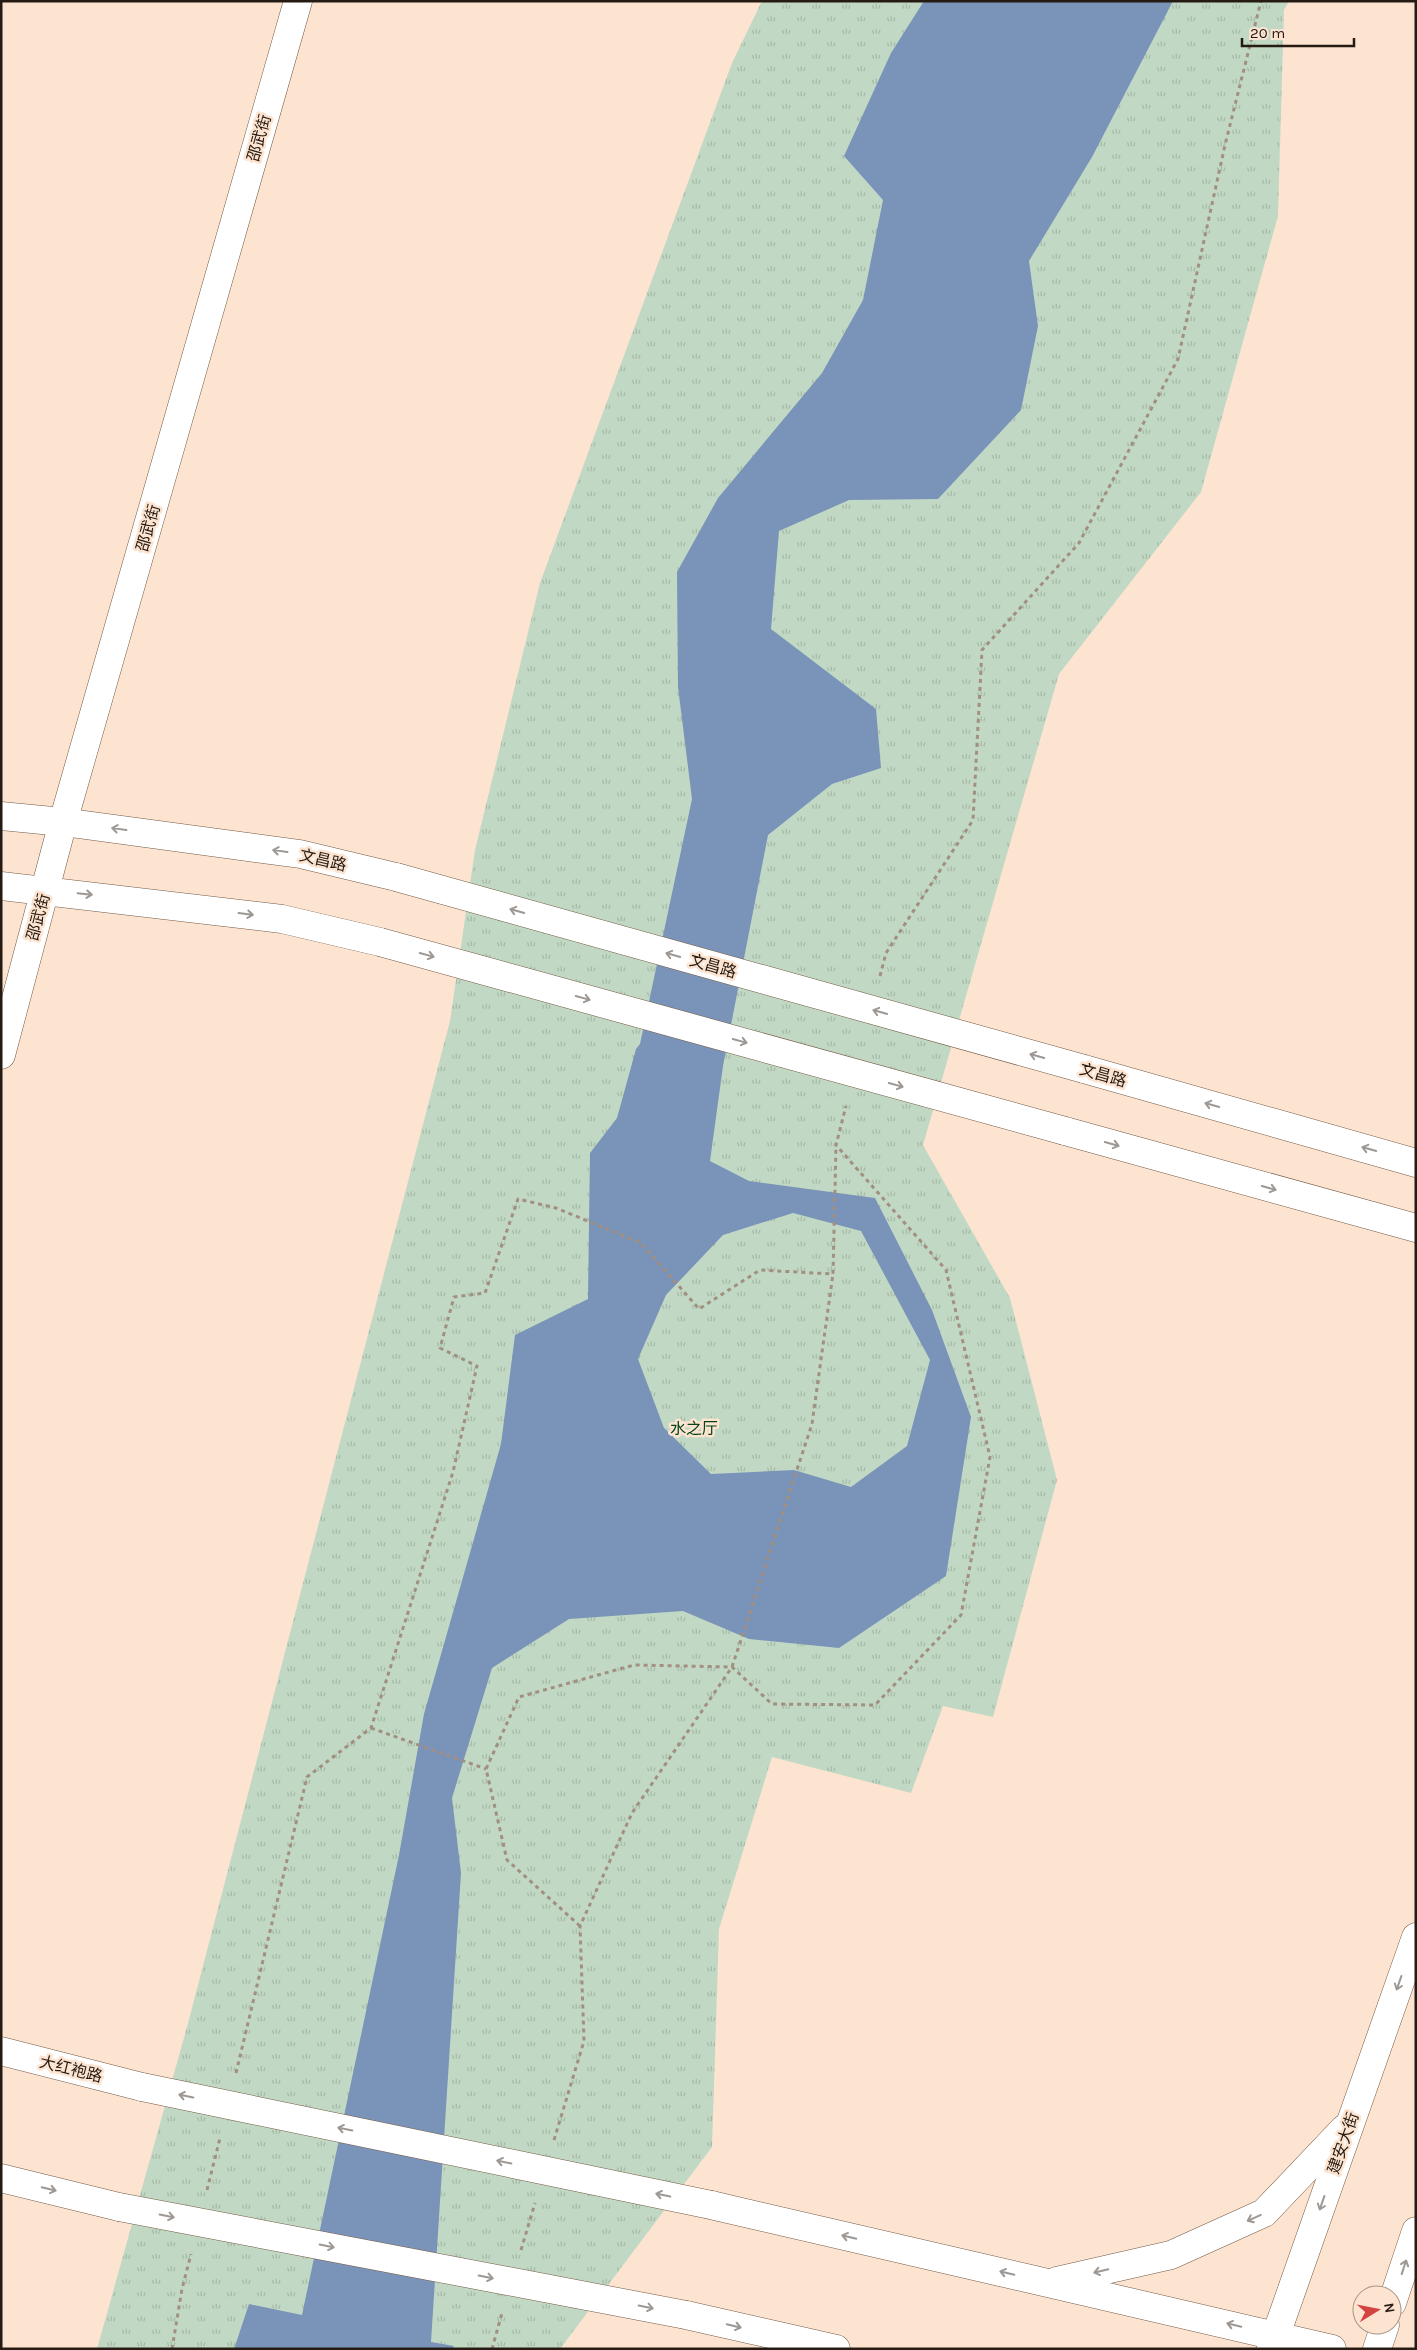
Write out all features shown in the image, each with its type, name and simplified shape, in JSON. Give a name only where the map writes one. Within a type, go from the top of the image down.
[{"type":"street","name":"邵武街","points":[[1,1055],[63,822],[298,1]]},
{"type":"street","name":"文昌路","points":[[1,816],[63,822],[300,854],[396,877],[1416,1162]]},
{"type":"street","points":[[1,886],[282,919],[380,942],[1416,1228]]},
{"type":"street","name":"建安大街","points":[[1273,2342],[1416,1937]]},
{"type":"street","name":"大红袍路","points":[[1,2051],[142,2087],[711,2205],[1049,2283],[1273,2342],[1332,2349]]},
{"type":"street","points":[[1049,2283],[1171,2256],[1264,2213],[1350,2123]]},
{"type":"street","points":[[1,2178],[119,2207],[686,2315],[836,2349]]},
{"type":"street","points":[[1398,2285],[1416,2231]]},
{"type":"street","points":[[1377,2349],[1382,2335]]},
{"type":"path","points":[[878,982],[886,953],[973,820],[982,650],[1079,544],[1178,359],[1225,145],[1261,1]]},
{"type":"path","points":[[553,2143],[584,2040],[580,1926],[632,1813],[732,1667],[812,1424],[832,1274],[836,1145],[848,1097]]},
{"type":"path","points":[[580,1926],[507,1860],[486,1769],[519,1697],[634,1665],[732,1667],[772,1704],[875,1705],[961,1615],[990,1457],[946,1270],[836,1145]]},
{"type":"path","points":[[234,2081],[307,1776],[371,1728],[453,1472],[477,1366],[440,1348],[454,1297],[485,1293],[518,1199],[556,1208],[641,1243],[700,1309],[760,1270],[832,1274]]},
{"type":"path","points":[[371,1728],[486,1769]]},
{"type":"path","points":[[206,2194],[222,2128]]},
{"type":"path","points":[[520,2255],[536,2199]]},
{"type":"path","points":[[172,2349],[182,2289],[191,2251]]},
{"type":"path","points":[[492,2349],[503,2311]]},
{"type":"green space","name":"水之厅","points":[[762,1],[1289,1],[1284,10],[1278,216],[1201,492],[1059,674],[923,1145],[1010,1298],[1057,1480],[993,1717],[943,1706],[911,1793],[772,1757],[719,1929],[712,2147],[560,2349],[97,2349],[187,2027],[450,1021],[475,850],[540,583],[732,63]]},
{"type":"water","points":[[924,1],[1173,1],[1092,157],[1029,261],[1038,326],[1021,410],[938,499],[849,500],[779,531],[771,629],[876,709],[881,768],[832,784],[768,835],[723,1066],[710,1161],[749,1181],[875,1198],[932,1310],[971,1417],[946,1576],[839,1648],[749,1639],[683,1611],[569,1619],[492,1668],[452,1798],[461,1873],[431,2342],[454,2346],[452,2349],[234,2349],[249,2304],[302,2315],[399,1855],[424,1714],[501,1444],[515,1335],[588,1299],[590,1153],[617,1118],[636,1049],[640,1044],[692,799],[678,687],[677,572],[718,498],[822,373],[863,300],[883,200],[844,156],[891,53]],"holes":[[[793,1213],[861,1231],[930,1360],[907,1446],[851,1487],[794,1470],[711,1474],[664,1428],[638,1359],[666,1295],[723,1235]]]}]
